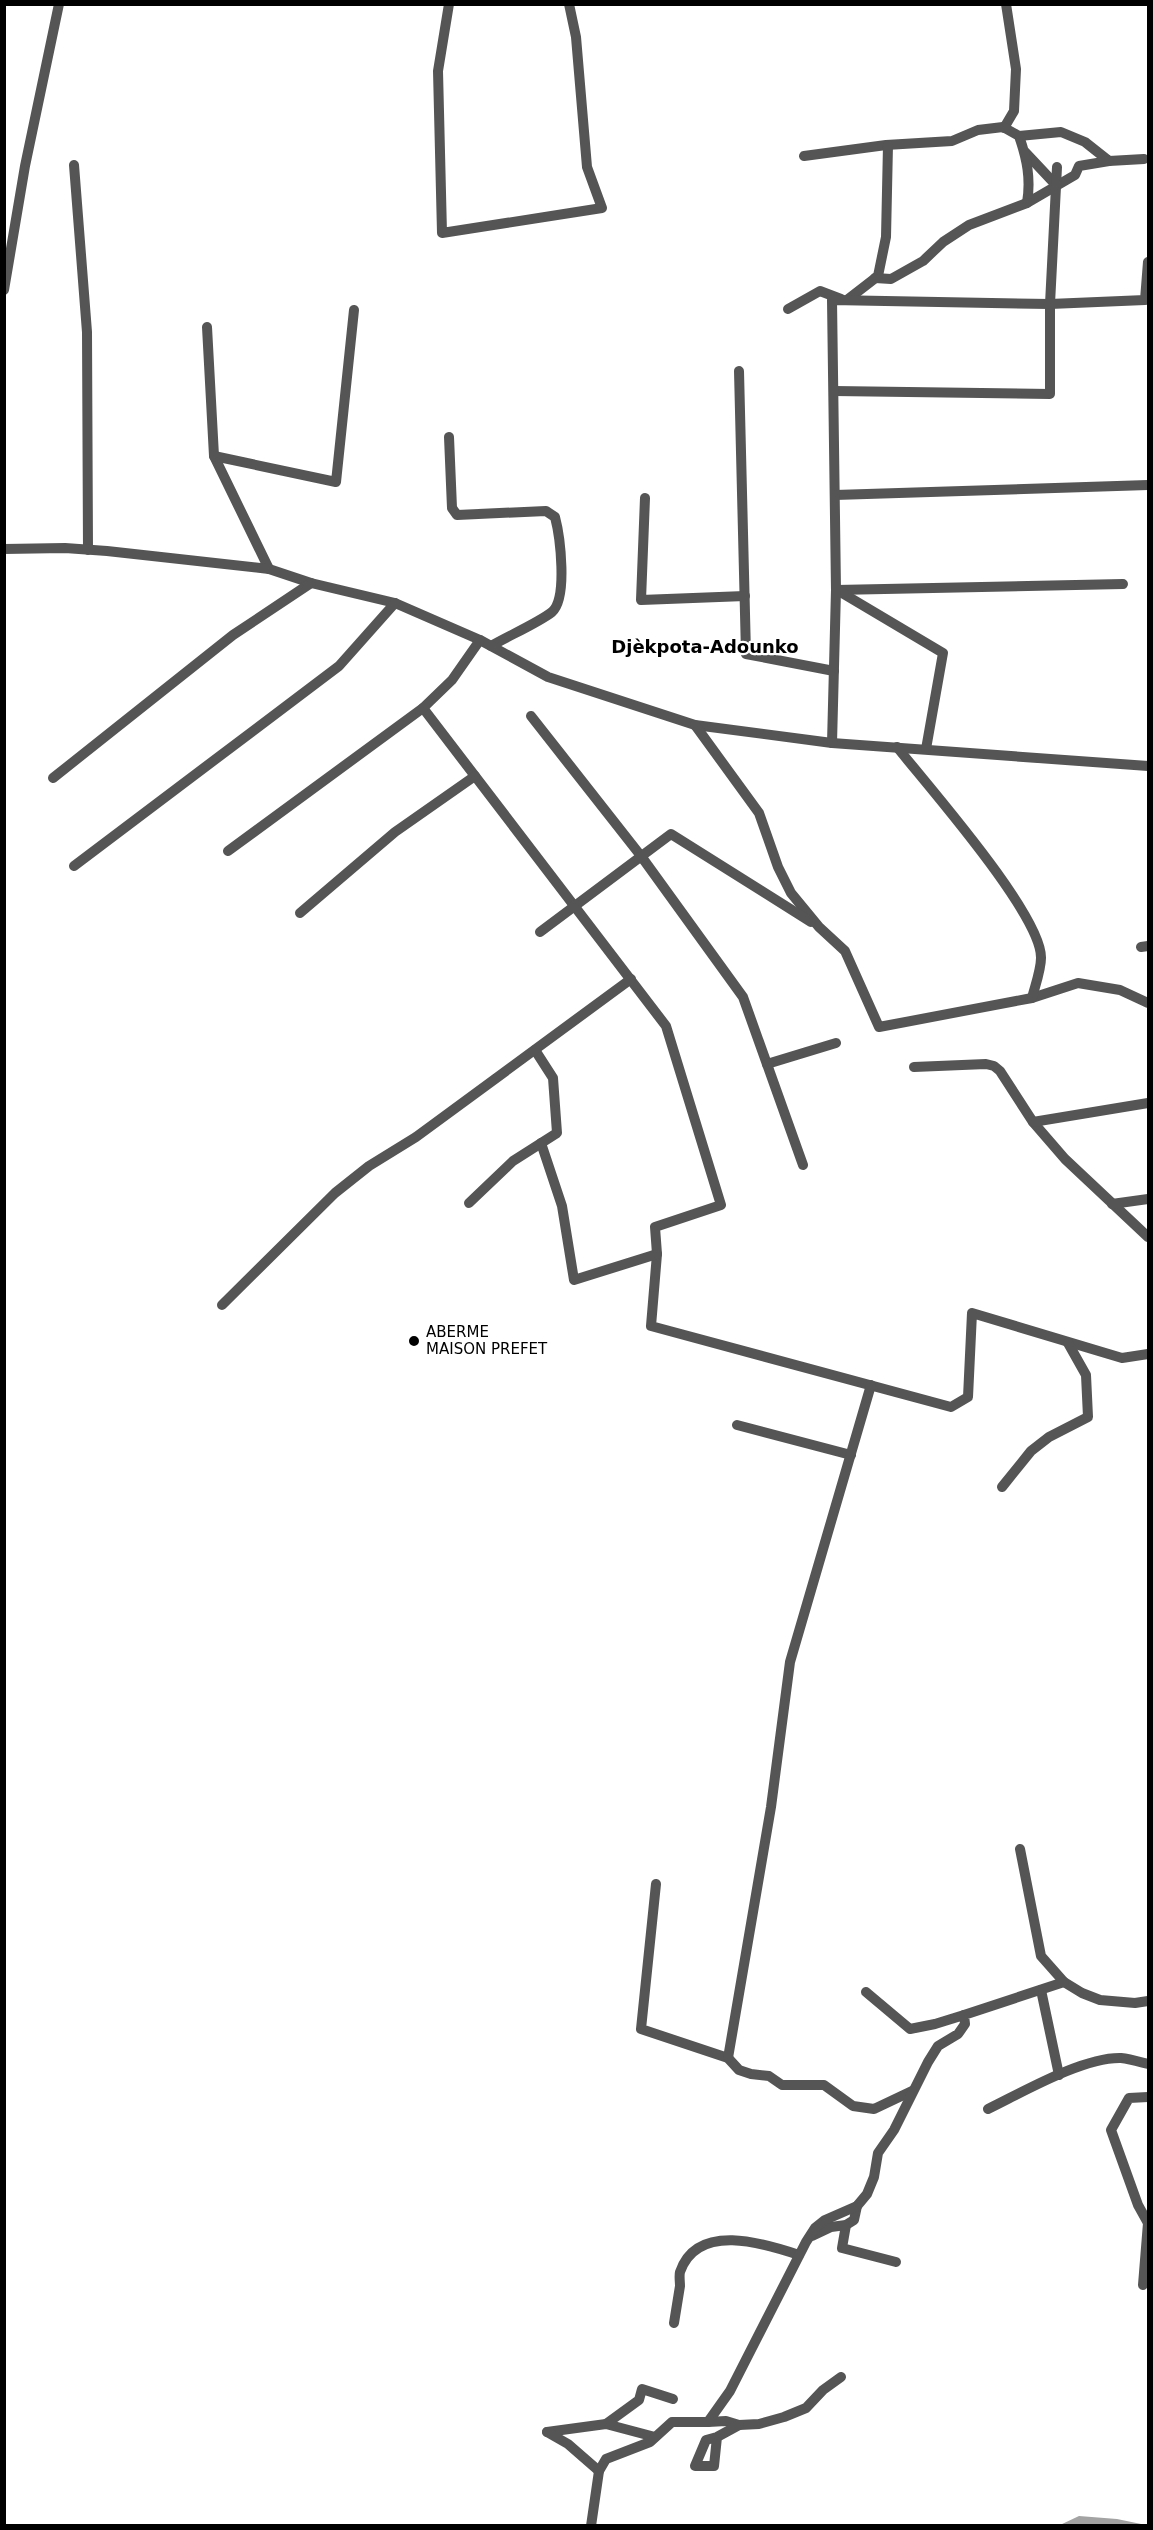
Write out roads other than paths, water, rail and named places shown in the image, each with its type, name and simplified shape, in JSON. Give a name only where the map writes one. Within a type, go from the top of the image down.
[{"type":"street","points":[[4,290],[26,166],[59,4]]},
{"type":"street","points":[[449,4],[438,71],[442,233],[602,207],[587,167],[576,37],[569,4]]},
{"type":"street","points":[[1004,128],[1014,111],[1016,69],[1006,4]]},
{"type":"street","points":[[804,156],[888,145],[952,141],[978,129],[1004,128],[1019,136],[1061,132],[1085,142],[1109,161]]},
{"type":"street","points":[[1019,136],[1025,152],[1030,184],[1027,203]]},
{"type":"street","points":[[845,300],[878,276],[886,237],[888,145]]},
{"type":"street","points":[[1025,152],[1056,185]]},
{"type":"street","points":[[875,278],[891,279],[923,261],[943,242],[969,225],[1027,203],[1075,175],[1079,166],[1144,159]]},
{"type":"street","points":[[74,165],[87,332],[88,550]]},
{"type":"street","points":[[834,391],[1050,394],[1050,304],[1057,167]]},
{"type":"street","points":[[832,743],[836,590],[832,300],[1050,304],[1144,300],[1149,262]]},
{"type":"street","points":[[788,309],[820,291],[845,300]]},
{"type":"street","points":[[214,456],[336,482],[354,310]]},
{"type":"street","points":[[207,327],[214,456],[269,570]]},
{"type":"street","points":[[739,371],[746,654],[834,671]]},
{"type":"street","points":[[449,437],[452,508],[457,515],[546,511],[555,517],[560,537],[560,598],[553,611],[491,646]]},
{"type":"street","points":[[835,495],[1149,485]]},
{"type":"street","points":[[645,498],[640,600],[745,596]]},
{"type":"street","points":[[4,549],[88,550],[269,570],[311,583],[395,603],[480,640],[548,677],[695,725],[832,743],[1149,766]]},
{"type":"street","points":[[53,778],[233,635],[311,583]]},
{"type":"street","points":[[836,590],[1123,584]]},
{"type":"street","points":[[836,590],[943,653],[926,749]]},
{"type":"street","points":[[74,866],[339,666],[395,603]]},
{"type":"street","points":[[228,851],[423,708],[452,680],[480,640]]},
{"type":"street","points":[[423,708],[666,1026],[721,1205],[655,1227],[657,1254],[651,1326],[951,1407],[968,1397],[972,1312],[1122,1358],[1149,1354]]},
{"type":"street","points":[[531,716],[641,856],[743,998],[803,1165]]},
{"type":"street","points":[[695,725],[759,813],[791,893],[819,927],[845,951],[879,1028],[1032,998],[1078,983],[1120,990],[1149,1003]]},
{"type":"street","points":[[897,747],[1002,879],[1034,933],[1041,957],[1032,998]]},
{"type":"street","points":[[300,913],[395,832],[475,776]]},
{"type":"street","points":[[540,932],[671,834],[819,927]]},
{"type":"street","points":[[222,1305],[335,1193],[369,1166],[416,1137],[631,979]]},
{"type":"street","points":[[767,1064],[836,1043]]},
{"type":"street","points":[[469,1203],[513,1161],[557,1133],[553,1078],[535,1050]]},
{"type":"street","points":[[914,1066],[994,1066],[1000,1071],[1033,1122],[1065,1159],[1149,1238]]},
{"type":"street","points":[[1033,1122],[1149,1103]]},
{"type":"street","points":[[542,1143],[562,1206],[574,1280],[657,1254]]},
{"type":"street","points":[[1112,1204],[1149,1199]]},
{"type":"street","points":[[1002,1487],[1031,1451],[1049,1437],[1088,1417],[1086,1375],[1068,1342]]},
{"type":"street","points":[[728,2058],[771,1807],[790,1662],[871,1385]]},
{"type":"street","points":[[737,1425],[851,1455]]},
{"type":"street","points":[[1020,1849],[1041,1956],[1064,1983],[1100,2000],[1135,2003],[1149,2001]]},
{"type":"street","points":[[656,1884],[641,2029],[728,2058],[739,2070],[769,2076],[782,2085],[824,2085],[844,2097],[853,2106],[874,2109],[912,2091]]},
{"type":"street","points":[[866,1992],[910,2029],[935,2024],[1064,1983]]},
{"type":"street","points":[[1041,1990],[1059,2075]]},
{"type":"street","points":[[708,2422],[730,2391],[809,2237],[825,2220],[857,2206],[867,2194],[874,2177],[878,2153],[894,2130],[912,2091],[938,2046],[958,2034],[965,2024],[964,2014]]},
{"type":"street","points":[[988,2109],[1059,2075],[1093,2063],[1121,2058],[1149,2064]]},
{"type":"street","points":[[1143,2285],[1148,2223],[1138,2205],[1111,2130],[1129,2098],[1149,2097]]},
{"type":"street","points":[[809,2237],[831,2227],[846,2225],[854,2220],[857,2206]]},
{"type":"street","points":[[846,2225],[842,2248],[896,2262]]},
{"type":"street","points":[[674,2323],[680,2273],[694,2250],[713,2242],[742,2240],[763,2243],[799,2255]]},
{"type":"street","points":[[591,2526],[599,2471],[606,2459],[650,2442],[672,2422],[726,2421],[740,2425],[759,2424],[806,2408],[823,2390],[841,2377]]},
{"type":"street","points":[[606,2424],[639,2400],[642,2389],[674,2399]]},
{"type":"street","points":[[599,2471],[568,2444],[547,2432],[606,2424],[655,2437]]},
{"type":"street","points":[[717,2437],[740,2425]]},
{"type":"place","name":"ABERME MAISON PREFET","points":[[414,1341]]},
{"type":"district","name":"Djèkpota-Adounko","points":[[705,647]]}]
